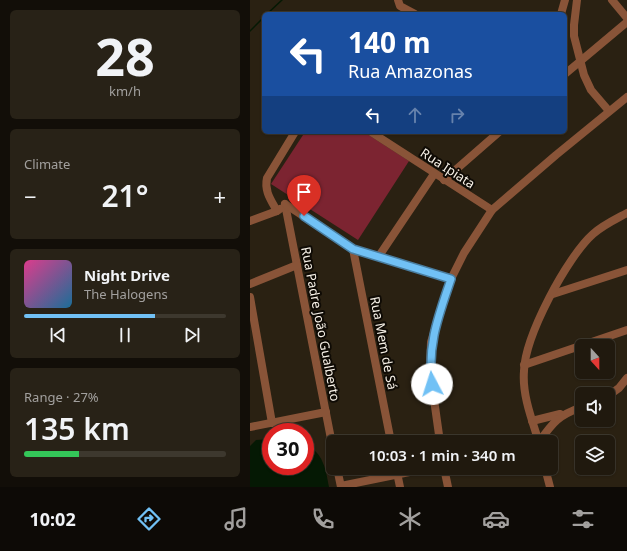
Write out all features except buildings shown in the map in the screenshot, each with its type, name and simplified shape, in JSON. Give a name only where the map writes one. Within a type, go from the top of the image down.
[{"type":"street","points":[[398,0],[400,6],[411,12]]},
{"type":"street","points":[[562,12],[565,0]]},
{"type":"street","points":[[578,0],[574,30],[576,43],[587,82],[591,90],[609,111]]},
{"type":"street","points":[[612,0],[627,18]]},
{"type":"street","points":[[567,72],[627,22]]},
{"type":"street","points":[[439,435],[430,356],[434,330],[451,279],[464,253],[492,210],[627,97]]},
{"type":"street","points":[[277,211],[267,192],[267,178],[294,134]]},
{"type":"street","name":"Rua Ipiata","points":[[374,134],[492,210]]},
{"type":"street","points":[[444,180],[497,134]]},
{"type":"street","points":[[379,256],[434,174]]},
{"type":"street","points":[[250,221],[277,211],[285,204],[353,249],[451,279]]},
{"type":"street","name":"Rua Padre João Gualberto","points":[[285,204],[330,435]]},
{"type":"street","points":[[537,435],[526,394],[524,365],[530,340],[563,275],[585,243],[604,226],[627,213]]},
{"type":"street","name":"Rua Mem de Sá","points":[[353,249],[390,435]]},
{"type":"street","points":[[250,284],[297,265]]},
{"type":"street","points":[[553,294],[627,270]]},
{"type":"street","points":[[250,297],[272,423],[326,412]]},
{"type":"street","points":[[524,365],[627,330]]},
{"type":"street","points":[[615,391],[627,378]]},
{"type":"street","points":[[532,421],[575,409]]},
{"type":"street","points":[[544,435],[555,420],[565,412]]},
{"type":"street","points":[[250,427],[262,425]]},
{"type":"street","points":[[338,475],[341,487],[383,475]]},
{"type":"street","points":[[398,475],[400,487]]},
{"type":"street","points":[[445,475],[448,487]]},
{"type":"street","points":[[547,475],[550,487]]},
{"type":"shaded area","points":[[304,134],[367,134],[409,161],[358,240],[271,184]]},
{"type":"shaded area","points":[[256,440],[262,440],[262,475],[314,475],[314,450],[320,456],[323,462],[329,487],[250,487],[250,446]]},
{"type":"waterway","points":[[269,12],[282,0]]},
{"type":"waterway","points":[[250,31],[262,19]]},
{"type":"route","points":[[304,216],[353,249],[451,279],[434,330],[430,356],[432,384]]}]
